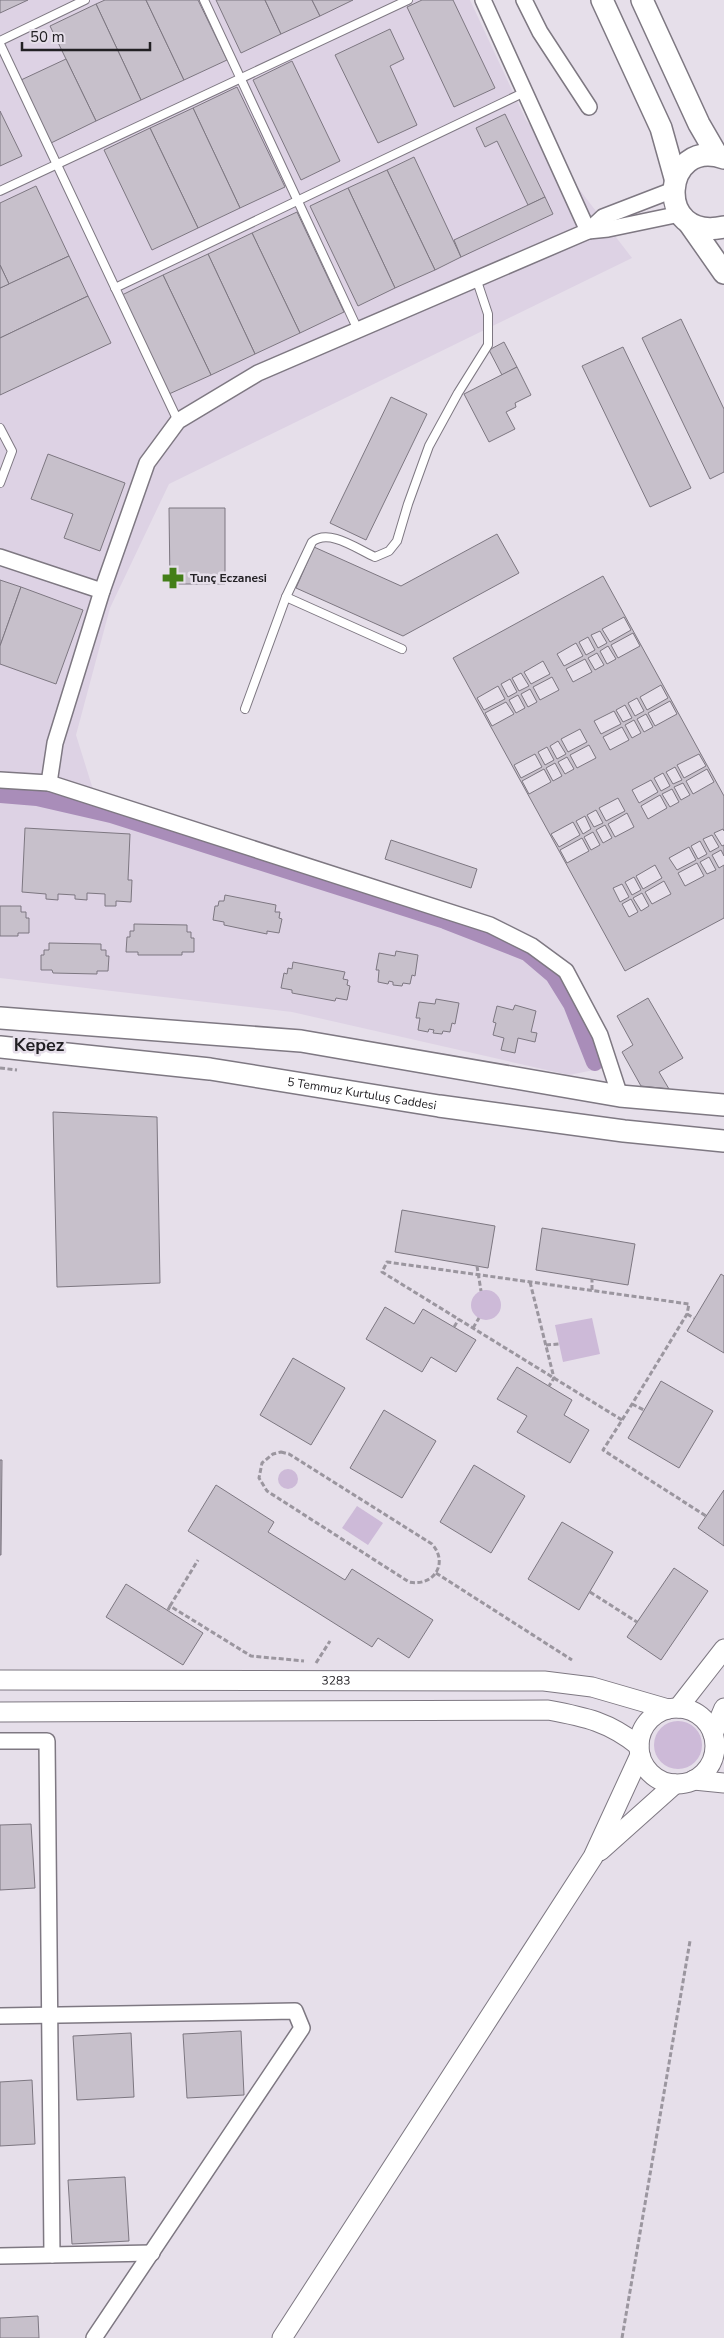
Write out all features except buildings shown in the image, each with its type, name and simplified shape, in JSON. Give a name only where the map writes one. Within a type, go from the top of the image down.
[{"type":"main road","points":[[602,0],[661,128],[674,184],[674,203],[724,273]]},
{"type":"main road","points":[[642,0],[699,124],[720,156]]},
{"type":"main road","points":[[674,184],[682,167],[692,159],[704,155],[720,156]]},
{"type":"main road","points":[[685,218],[700,228],[724,227]]},
{"type":"main road","points":[[0,1018],[301,1041],[620,1096],[724,1105]]},
{"type":"main road","name":"5 Temmuz Kurtuluş Caddesi","points":[[0,1047],[210,1068],[439,1106],[624,1131],[724,1141]]},
{"type":"street","points":[[483,0],[588,231]]},
{"type":"street","points":[[524,0],[540,32],[589,107]]},
{"type":"street","points":[[588,231],[603,217],[674,184]]},
{"type":"street","points":[[50,782],[55,743],[102,592],[147,463],[178,421],[258,373],[588,231],[685,218]]},
{"type":"street","points":[[0,557],[102,592]]},
{"type":"street","points":[[0,780],[50,782],[438,907],[490,925],[532,946],[566,972],[600,1036],[620,1096]]},
{"type":"street","points":[[673,1709],[724,1649]]},
{"type":"street","name":"3283","points":[[0,1680],[544,1681],[592,1687],[673,1709]]},
{"type":"street","points":[[593,1857],[684,1782],[708,1768],[712,1761],[724,1708]]},
{"type":"street","points":[[717,1742],[703,1718],[687,1710],[673,1709],[660,1712],[647,1723],[640,1738],[640,1751],[644,1764],[657,1778],[684,1782],[712,1780],[724,1784]]},
{"type":"street","points":[[0,1712],[548,1710],[586,1716],[620,1731],[640,1751]]},
{"type":"street","points":[[0,1741],[47,1740],[52,2255]]},
{"type":"street","points":[[282,2338],[593,1857],[640,1751]]},
{"type":"street","points":[[0,2016],[295,2011],[302,2028],[94,2338]]},
{"type":"street","points":[[0,2256],[152,2253]]},
{"type":"lane","points":[[85,0],[0,43],[178,421]]},
{"type":"lane","points":[[204,0],[358,330]]},
{"type":"lane","points":[[0,191],[408,0]]},
{"type":"lane","points":[[115,288],[525,92]]},
{"type":"lane","points":[[246,709],[286,597],[308,546],[316,538],[329,536],[375,557],[389,551],[397,541],[429,446],[458,393],[488,345],[488,314],[476,278]]},
{"type":"lane","points":[[0,428],[12,451],[0,483]]},
{"type":"lane","points":[[286,597],[402,649]]},
{"type":"path","points":[[622,1420],[382,1272],[387,1262],[689,1304],[687,1314],[632,1404],[622,1420],[603,1450],[706,1516]]},
{"type":"path","points":[[478,1266],[481,1291]]},
{"type":"path","points":[[592,1279],[592,1290]]},
{"type":"path","points":[[530,1282],[554,1378],[549,1386]]},
{"type":"path","points":[[687,1314],[694,1318]]},
{"type":"path","points":[[473,1328],[479,1318]]},
{"type":"path","points":[[454,1327],[458,1319]]},
{"type":"path","points":[[546,1346],[559,1344]]},
{"type":"path","points":[[632,1404],[644,1410]]},
{"type":"path","points":[[273,1454],[289,1454],[432,1544],[439,1556],[440,1563],[436,1573],[423,1582],[409,1582],[267,1491],[259,1478],[262,1463],[273,1454]]},
{"type":"path","points":[[168,1610],[198,1560]]},
{"type":"path","points":[[436,1573],[572,1660]]},
{"type":"path","points":[[590,1592],[637,1622]]},
{"type":"path","points":[[170,1606],[251,1656],[318,1663],[330,1641]]},
{"type":"path","points":[[622,2338],[690,1941]]},
{"type":"shaded area","points":[[0,0],[470,0],[526,120],[632,258],[169,484],[110,608],[76,735],[96,799],[240,846],[495,938],[554,971],[599,1069],[569,1075],[292,1012],[0,978]]},
{"type":"shaded area","points":[[486,1290],[492,1291],[500,1299],[500,1311],[492,1319],[486,1320],[480,1319],[472,1311],[471,1305],[472,1299],[480,1291]]},
{"type":"shaded area","points":[[592,1318],[600,1354],[563,1362],[555,1325]]},
{"type":"shaded area","points":[[288,1469],[295,1472],[298,1479],[295,1486],[288,1489],[281,1486],[278,1479],[281,1472]]},
{"type":"shaded area","points":[[357,1506],[383,1523],[368,1545],[342,1528]]},
{"type":"shaded area","points":[[673,1721],[683,1721],[695,1728],[702,1740],[702,1750],[695,1762],[683,1769],[673,1769],[665,1765],[658,1758],[654,1750],[654,1740],[658,1732],[665,1725]]},
{"type":"waterway","points":[[0,794],[37,797],[111,814],[445,920],[527,952],[554,975],[572,1004],[595,1062]]},
{"type":"place","name":"Tunç Eczanesi","points":[[173,578]]},
{"type":"district","name":"Kepez","points":[[39,1045]]}]
